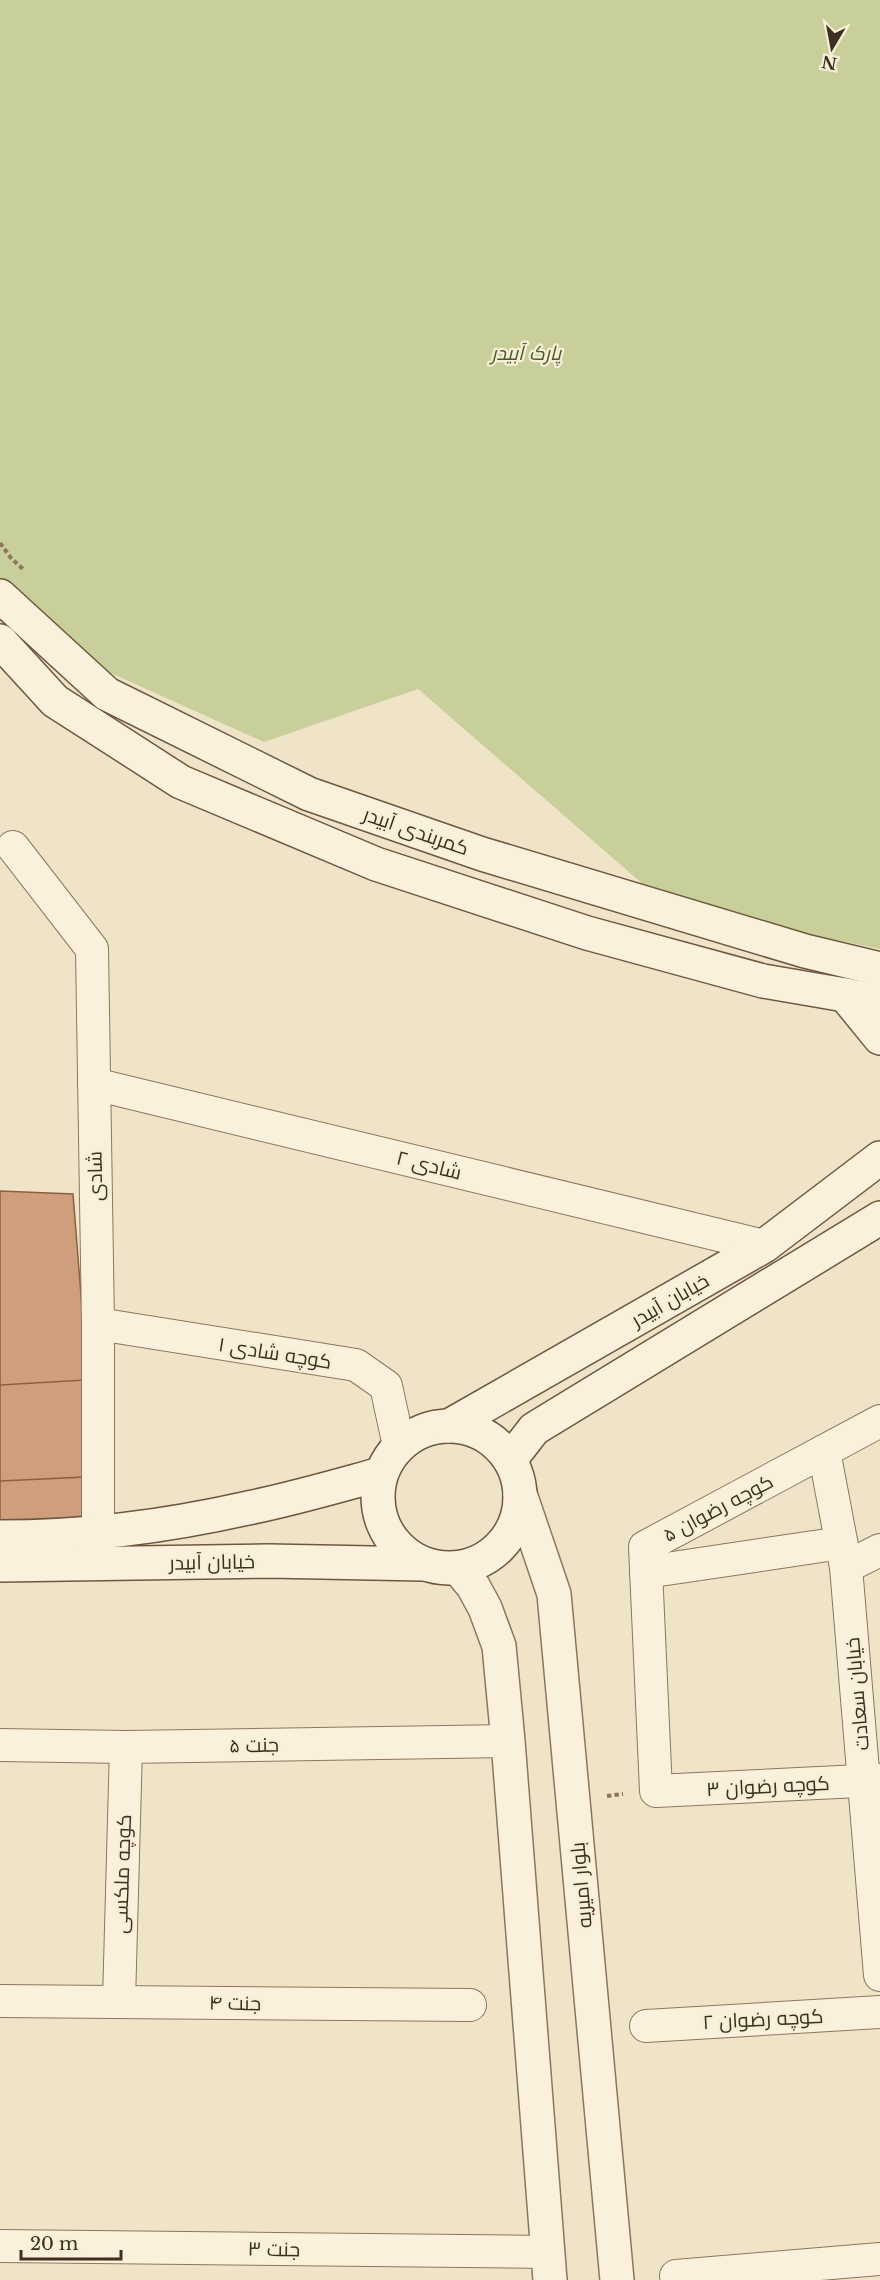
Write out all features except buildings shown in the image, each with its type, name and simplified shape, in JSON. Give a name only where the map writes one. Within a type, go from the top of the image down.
[{"type":"main road","name":"کمربندی آبیدر","points":[[0,596],[106,694],[309,794],[493,857],[805,951],[880,969]]},
{"type":"main road","points":[[0,641],[55,701],[181,782],[376,864],[587,933],[762,981],[880,1001]]},
{"type":"main road","points":[[845,995],[880,1038]]},
{"type":"main road","name":"خیابان آبیدر","points":[[449,1426],[764,1246],[880,1158]]},
{"type":"main road","name":"خیابان آبیدر","points":[[510,1460],[534,1429],[880,1218]]},
{"type":"main road","points":[[449,1426],[473,1430],[494,1442],[510,1460],[517,1476],[520,1494],[518,1515],[510,1535],[496,1551],[478,1562],[458,1568],[440,1568],[423,1564],[404,1553],[389,1537],[380,1517],[377,1496],[381,1474],[388,1459],[413,1435],[431,1428],[449,1426]]},
{"type":"main road","name":"خیابان آبیدر","points":[[0,1537],[47,1537],[182,1521],[249,1508],[381,1474]]},
{"type":"main road","name":"بلوار امیریه","points":[[520,1494],[554,1594],[617,2280]]},
{"type":"main road","name":"خیابان آبیدر","points":[[0,1564],[269,1561],[423,1564]]},
{"type":"main road","points":[[458,1568],[473,1586],[485,1608],[499,1646],[549,2266]]},
{"type":"street","name":"شادی","points":[[13,848],[92,949],[98,1324],[98,1532]]},
{"type":"street","name":"شادی ۲","points":[[94,1084],[764,1246]]},
{"type":"street","name":"کوچه شادی ۱","points":[[98,1324],[356,1365],[386,1386],[399,1446]]},
{"type":"street","name":"کوچه رضوان ۵","points":[[656,1791],[645,1547],[880,1421]]},
{"type":"street","name":"خیابان سعادت","points":[[824,1451],[843,1555],[872,1781],[880,1975]]},
{"type":"street","points":[[646,1572],[880,1550]]},
{"type":"street","name":"جنت ۵","points":[[0,1745],[126,1747],[508,1741]]},
{"type":"street","name":"کوچه ملکسی","points":[[119,2001],[126,1747]]},
{"type":"street","name":"کوچه رضوان ۳","points":[[656,1791],[872,1781]]},
{"type":"street","name":"جنت ۴","points":[[0,2001],[470,2005]]},
{"type":"street","name":"کوچه رضوان ۲","points":[[646,2026],[880,2012]]},
{"type":"street","name":"جنت ۳","points":[[0,2246],[549,2266]]},
{"type":"street","points":[[676,2276],[880,2259]]},
{"type":"path","points":[[0,543],[11,558],[28,574]]},
{"type":"path","points":[[573,1799],[656,1791]]},
{"type":"green space","name":"پارک آبیدر","points":[[0,0],[880,0],[880,949],[667,905],[418,689],[264,742],[42,642],[0,579]]}]
